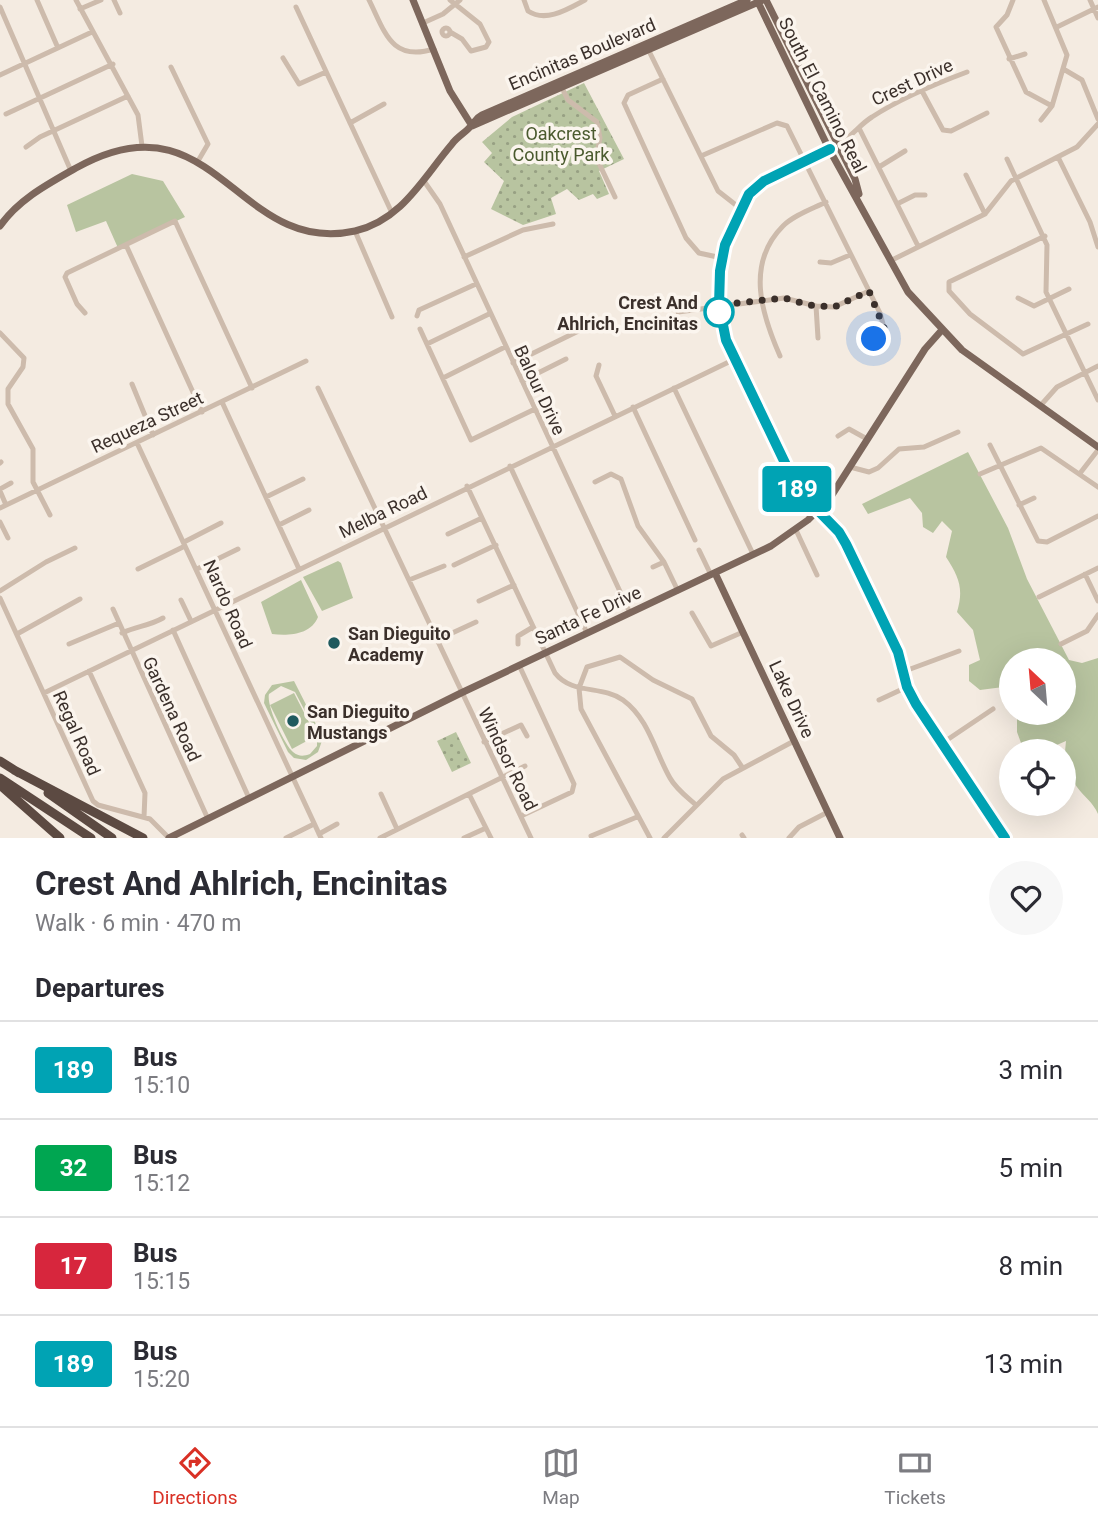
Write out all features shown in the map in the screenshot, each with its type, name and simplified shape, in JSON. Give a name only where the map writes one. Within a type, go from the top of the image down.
[{"type":"highway","points":[[0,761],[143,838]]},
{"type":"highway","points":[[0,766],[16,778],[23,777]]},
{"type":"highway","points":[[14,770],[112,838]]},
{"type":"highway","points":[[0,776],[19,792],[91,838]]},
{"type":"highway","points":[[0,785],[60,838]]},
{"type":"main road","points":[[413,0],[450,91],[472,125]]},
{"type":"main road","name":"Encinitas Boulevard","points":[[0,226],[31,195],[99,155],[142,146],[176,151],[198,161],[263,211],[290,226],[326,234],[355,230],[392,213],[424,181],[453,143],[482,115],[647,47],[747,0]]},
{"type":"main road","name":"Encinitas Boulevard","points":[[647,47],[761,1]]},
{"type":"main road","name":"South El Camino Real","points":[[761,1],[830,149],[908,292],[962,350],[1098,448]]},
{"type":"main road","name":"South El Camino Real","points":[[761,1],[798,65],[838,144],[855,179],[862,204]]},
{"type":"main road","points":[[676,37],[676,34],[696,22]]},
{"type":"main road","points":[[781,47],[798,65]]},
{"type":"main road","points":[[830,149],[834,149],[844,168],[855,179]]},
{"type":"main road","name":"Santa Fe Drive","points":[[167,835],[208,819],[461,692],[713,574],[796,530],[817,512],[850,467],[925,349],[942,331]]},
{"type":"main road","name":"Lake Drive","points":[[713,574],[840,838]]},
{"type":"street","points":[[37,0],[58,48]]},
{"type":"street","points":[[76,0],[138,116],[142,146]]},
{"type":"street","points":[[80,9],[101,0]]},
{"type":"street","points":[[114,0],[120,13]]},
{"type":"street","points":[[369,0],[391,43],[398,49],[416,53],[434,49]]},
{"type":"street","points":[[450,0],[480,24],[489,42],[486,47],[471,51],[462,38],[450,32]]},
{"type":"street","points":[[423,23],[455,6],[460,0]]},
{"type":"street","points":[[524,0],[528,11],[536,16],[551,16],[575,2],[585,0]]},
{"type":"street","points":[[1013,0],[1007,15],[997,23],[1009,59],[1026,92],[1052,106]]},
{"type":"street","points":[[1041,120],[1052,106],[1065,70],[1066,47],[1044,0]]},
{"type":"street","points":[[1090,0],[1097,7]]},
{"type":"street","points":[[1095,0],[1098,18]]},
{"type":"street","points":[[0,7],[71,171]]},
{"type":"street","points":[[296,7],[392,213]]},
{"type":"street","points":[[1057,27],[1097,7]]},
{"type":"street","points":[[0,75],[92,32]]},
{"type":"street","points":[[647,47],[718,191],[741,209]]},
{"type":"street","points":[[1009,59],[1025,54]]},
{"type":"street","points":[[283,58],[299,84],[326,72]]},
{"type":"street","points":[[6,114],[113,65]]},
{"type":"street","points":[[171,67],[208,145],[198,161]]},
{"type":"street","points":[[890,261],[985,214],[1016,177],[1077,147],[1098,122],[1082,80],[1065,70]]},
{"type":"street","name":"Crest Drive","points":[[838,144],[851,138],[876,114],[967,72]]},
{"type":"street","points":[[663,79],[628,95],[624,103],[686,238],[699,253],[722,258]]},
{"type":"street","name":"Encinitas Boulevard","points":[[560,84],[568,100],[597,122],[600,138],[596,157],[615,197]]},
{"type":"street","points":[[922,91],[943,130],[951,131],[987,113]]},
{"type":"street","points":[[26,147],[54,130],[128,96]]},
{"type":"street","points":[[350,123],[384,104]]},
{"type":"street","points":[[701,156],[782,123],[806,160],[869,291],[884,328],[874,339]]},
{"type":"street","points":[[859,128],[918,246]]},
{"type":"street","points":[[830,149],[755,187],[741,209],[722,258],[719,305],[722,327],[798,490],[839,532],[905,671],[907,687],[941,744],[1005,838]]},
{"type":"street","points":[[879,167],[905,151]]},
{"type":"street","points":[[1058,157],[1096,229],[1098,247]]},
{"type":"street","points":[[1007,159],[1045,236],[1049,256],[1045,283],[1049,299],[1098,400]]},
{"type":"street","points":[[966,175],[985,214]]},
{"type":"street","name":"Balour Drive","points":[[424,181],[440,204],[630,613]]},
{"type":"street","points":[[897,204],[915,195],[925,195]]},
{"type":"street","points":[[780,356],[764,319],[760,300],[761,272],[768,248],[790,220],[826,202]]},
{"type":"street","points":[[85,313],[77,304],[65,277],[67,273],[175,221],[252,388]]},
{"type":"street","points":[[464,257],[523,230],[553,224]]},
{"type":"street","points":[[355,230],[392,317]]},
{"type":"street","points":[[1045,236],[952,281],[947,286],[948,291],[970,314],[1023,354],[1088,324]]},
{"type":"street","points":[[126,245],[202,412]]},
{"type":"street","points":[[820,262],[831,263],[850,255]]},
{"type":"street","points":[[417,316],[419,310],[476,284]]},
{"type":"street","points":[[1018,298],[1034,306],[1069,289]]},
{"type":"street","points":[[678,312],[760,300],[794,299],[816,306],[834,307],[869,291]]},
{"type":"street","points":[[816,306],[818,338]]},
{"type":"street","points":[[427,344],[489,314]]},
{"type":"street","points":[[513,363],[601,320]]},
{"type":"street","points":[[420,329],[471,440],[535,409]]},
{"type":"street","points":[[0,333],[24,358],[23,368],[8,389],[8,404],[33,449],[33,482],[50,515]]},
{"type":"street","points":[[443,377],[505,347]]},
{"type":"street","points":[[522,381],[566,359]]},
{"type":"street","name":"Melba Road","points":[[44,693],[467,486],[735,359]]},
{"type":"street","name":"Requeza Street","points":[[3,506],[306,361]]},
{"type":"street","points":[[599,365],[596,376],[615,416]]},
{"type":"street","points":[[1041,405],[1056,387],[1098,366]]},
{"type":"street","points":[[132,384],[153,435]]},
{"type":"street","name":"Windsor Road","points":[[317,388],[531,838]]},
{"type":"street","points":[[674,388],[753,554]]},
{"type":"street","points":[[222,402],[299,569]]},
{"type":"street","points":[[633,407],[695,540]]},
{"type":"street","points":[[838,436],[849,429],[867,439]]},
{"type":"street","points":[[850,467],[869,472],[878,468],[899,449],[924,447],[958,432]]},
{"type":"street","name":"Nardo Road","points":[[136,443],[320,836]]},
{"type":"street","points":[[990,445],[1036,539],[1047,542],[1098,516]]},
{"type":"street","points":[[980,474],[1039,447],[1080,472],[1098,487]]},
{"type":"street","points":[[1080,472],[1098,448]]},
{"type":"street","points":[[510,466],[587,633]]},
{"type":"street","points":[[595,482],[611,474],[619,477],[638,526],[664,562],[678,591]]},
{"type":"street","points":[[266,497],[303,479]]},
{"type":"street","points":[[3,506],[0,490],[11,483]]},
{"type":"street","points":[[467,486],[545,653],[561,681],[613,695],[634,710],[646,726],[670,780],[696,806]]},
{"type":"street","points":[[1020,505],[1034,498]]},
{"type":"street","points":[[279,525],[309,510]]},
{"type":"street","points":[[448,534],[482,517]]},
{"type":"street","points":[[0,522],[8,538]]},
{"type":"street","points":[[138,569],[221,523]]},
{"type":"street","points":[[796,530],[817,575]]},
{"type":"street","points":[[454,565],[496,545]]},
{"type":"street","points":[[0,591],[46,562],[75,548]]},
{"type":"street","points":[[197,569],[238,549]]},
{"type":"street","points":[[699,550],[713,574]]},
{"type":"street","points":[[653,567],[664,562]]},
{"type":"street","points":[[409,580],[444,566]]},
{"type":"street","points":[[1039,597],[1098,568]]},
{"type":"street","points":[[1085,574],[1098,601]]},
{"type":"street","points":[[479,601],[514,585]]},
{"type":"street","name":"Regal Road","points":[[0,598],[93,800],[98,805],[156,822],[167,835]]},
{"type":"street","points":[[17,634],[80,599]]},
{"type":"street","points":[[181,600],[191,621]]},
{"type":"street","name":"Gardena Road","points":[[113,609],[208,819]]},
{"type":"street","points":[[692,613],[711,646],[743,632]]},
{"type":"street","points":[[1062,644],[1087,632],[1098,615]]},
{"type":"street","points":[[122,632],[135,627],[147,627],[163,618]]},
{"type":"street","points":[[437,640],[476,622]]},
{"type":"street","points":[[69,644],[119,623]]},
{"type":"street","points":[[518,644],[518,636],[533,627]]},
{"type":"street","points":[[173,630],[249,799]]},
{"type":"street","points":[[905,671],[959,651]]},
{"type":"street","points":[[650,838],[581,709],[579,688],[587,667],[618,656],[653,680],[692,699],[711,736],[734,755],[742,767]]},
{"type":"street","points":[[519,665],[574,781],[574,788],[520,816]]},
{"type":"street","points":[[89,671],[145,793],[144,817]]},
{"type":"street","points":[[880,700],[907,687]]},
{"type":"street","points":[[941,744],[993,709]]},
{"type":"street","points":[[485,743],[521,725],[527,736]]},
{"type":"street","points":[[664,838],[717,784],[742,767],[794,741]]},
{"type":"street","points":[[380,838],[526,766]]},
{"type":"street","points":[[380,794],[397,829]]},
{"type":"street","points":[[469,794],[491,838]]},
{"type":"street","points":[[792,837],[799,827],[828,812]]},
{"type":"street","points":[[591,836],[637,817]]},
{"type":"street","points":[[286,838],[314,824]]},
{"type":"street","points":[[320,836],[337,824]]},
{"type":"street","points":[[464,838],[486,828]]},
{"type":"green space","name":"Oakcrest County Park","points":[[584,83],[624,159],[599,171],[609,194],[597,199],[593,194],[579,200],[567,189],[551,198],[556,214],[523,225],[491,209],[504,181],[484,162],[492,153],[482,142],[512,117]]},
{"type":"green space","points":[[132,174],[163,181],[185,217],[118,248],[106,221],[76,232],[67,205]]},
{"type":"green space","points":[[968,452],[1008,528],[1027,579],[1063,648],[999,648],[999,688],[980,690],[969,681],[969,665],[980,660],[973,630],[957,612],[959,583],[946,557],[952,531],[942,521],[933,533],[923,527],[922,513],[910,498],[868,514],[862,504]]},
{"type":"green space","points":[[338,561],[353,598],[322,611],[303,577]]},
{"type":"green space","points":[[301,580],[318,617],[315,623],[305,631],[285,635],[272,634],[261,602]]},
{"type":"green space","points":[[1098,658],[1098,814],[1076,785],[1076,739],[1020,739],[1017,725],[1076,725],[1076,662],[1082,663]]},
{"type":"green space","points":[[294,681],[323,738],[318,752],[306,760],[294,758],[288,752],[264,703],[265,695],[272,685]],"holes":[[[281,686],[295,692],[317,734],[317,746],[304,756],[293,752],[285,741],[276,724],[269,699],[269,694]]]},
{"type":"green space","name":"San Dieguito Mustangs","points":[[294,693],[316,736],[292,749],[270,705]]},
{"type":"green space","points":[[456,732],[471,763],[452,772],[437,741]]},
{"type":"bus line","name":"189","points":[[830,149],[764,181],[749,194],[733,226],[722,258],[719,305],[722,327],[798,490],[839,532],[846,544],[898,652],[907,687],[916,704],[1005,838]]},
{"type":"place","name":"Crest And Ahlrich, Encinitas","points":[[719,312]]},
{"type":"place","name":"San Dieguito Academy","points":[[334,643]]},
{"type":"place","name":"San Dieguito Mustangs","points":[[293,721]]},
{"type":"route","points":[[719,312],[719,305],[784,298],[827,308],[843,304],[869,291],[884,328],[874,339]]}]
